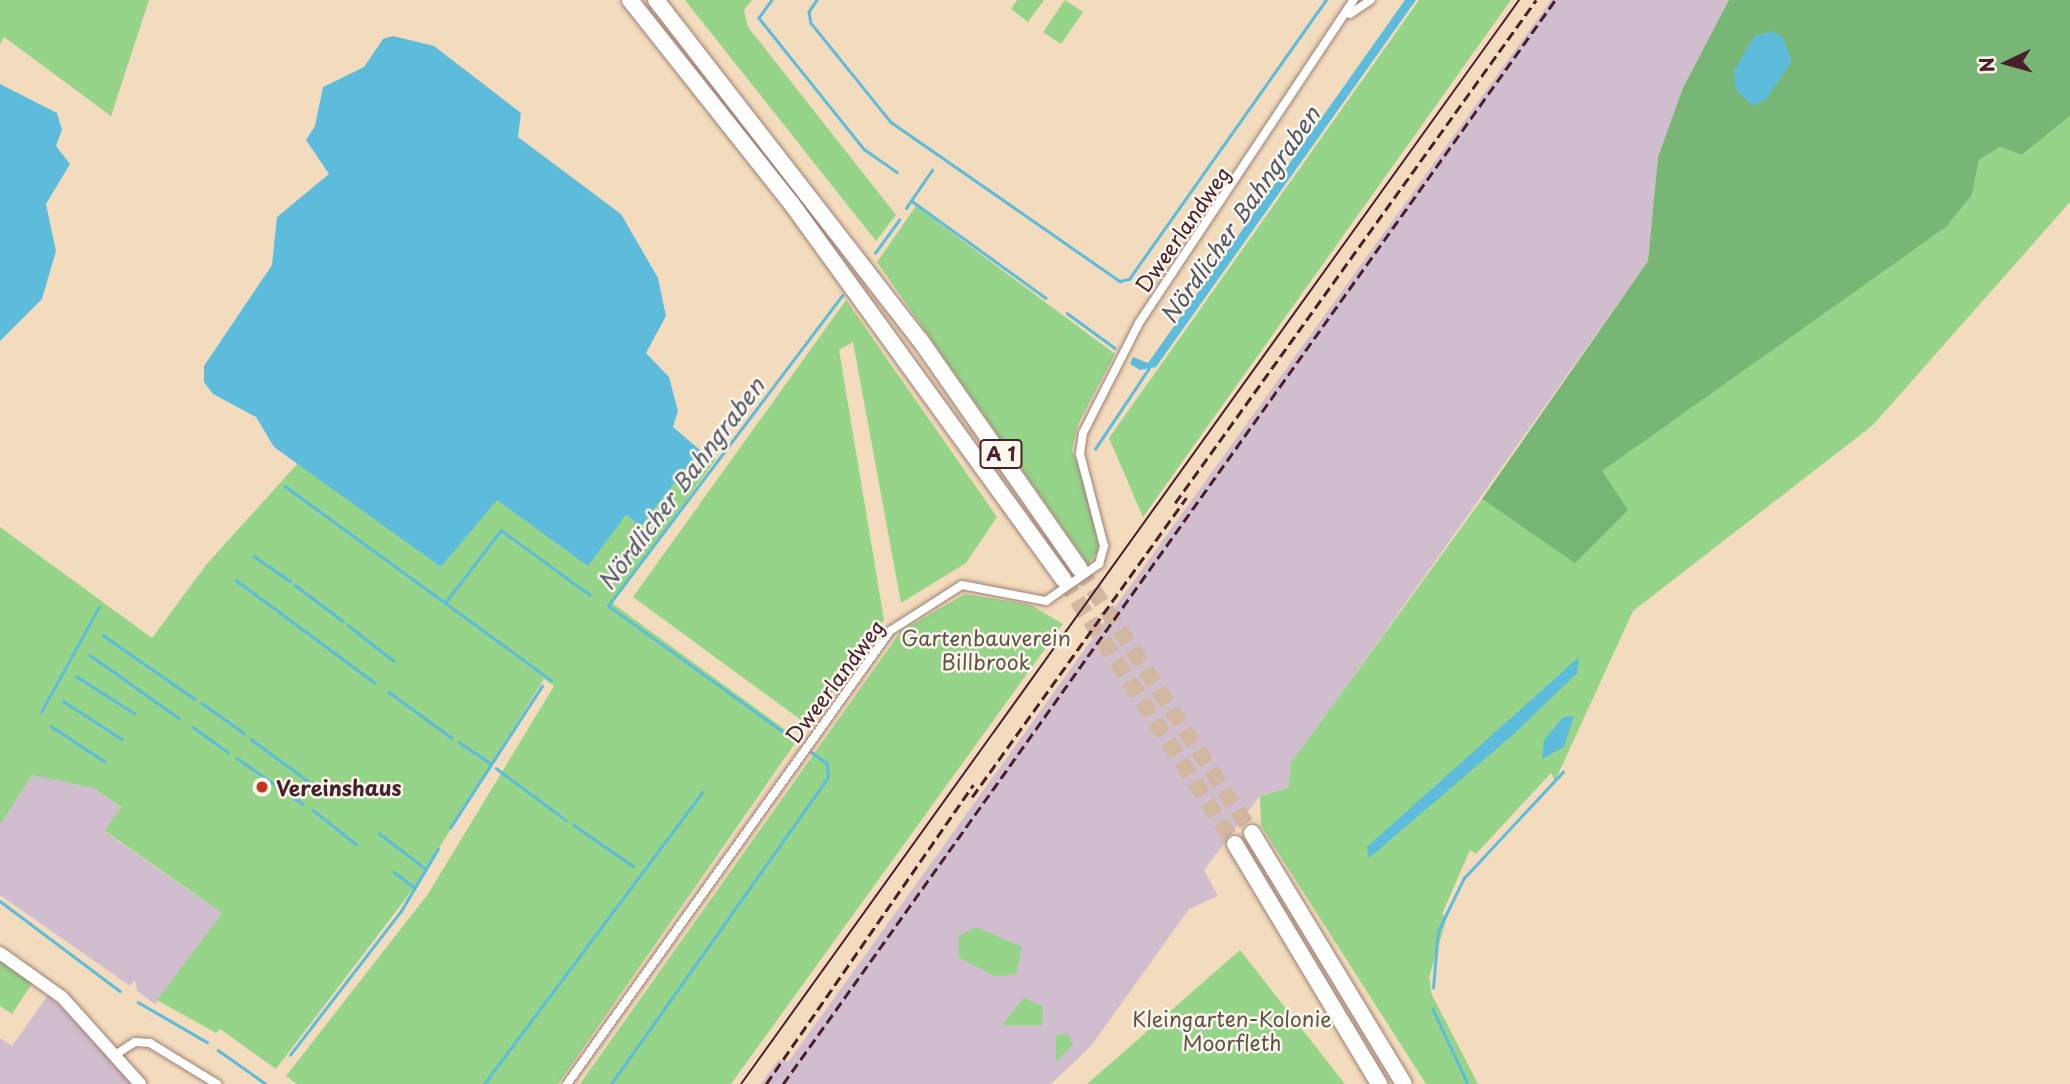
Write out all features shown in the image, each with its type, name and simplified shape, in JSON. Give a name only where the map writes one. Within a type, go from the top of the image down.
[{"type":"highway","name":"A 1","points":[[630,0],[839,267],[1064,580]]},
{"type":"highway","name":"A 1","points":[[656,0],[920,340],[1080,569]]},
{"type":"highway","points":[[1252,833],[1405,1084]]},
{"type":"highway","points":[[1235,844],[1379,1084]]},
{"type":"main road","points":[[0,953],[62,996],[118,1053],[140,1084]]},
{"type":"street","name":"Dweerlandweg","points":[[567,1084],[890,631],[962,585],[1045,601],[1099,564],[1104,547],[1083,467],[1083,433],[1139,323],[1350,14],[1354,0]]},
{"type":"street","name":"Dweerlandweg","points":[[1350,14],[1371,0]]},
{"type":"street","points":[[118,1053],[135,1042],[150,1043],[217,1084]]},
{"type":"shaded area","points":[[1551,0],[1729,0],[1658,157],[1648,261],[1292,763],[1288,788],[1260,796],[1204,870],[1218,896],[1189,909],[1091,1046],[1051,1084],[761,1084],[778,1060],[789,1061]]},
{"type":"shaded area","points":[[45,774],[94,788],[121,807],[105,832],[222,913],[155,1004],[137,991],[135,980],[130,986],[0,895],[0,825],[32,775]]},
{"type":"shaded area","points":[[48,995],[117,1062],[131,1084],[0,1084],[0,1038],[12,1046]]},
{"type":"green space","points":[[0,0],[149,0],[111,116],[4,37],[0,44]]},
{"type":"green space","points":[[685,0],[752,0],[744,10],[748,27],[896,215],[876,241]]},
{"type":"green space","points":[[1017,0],[1044,0],[1028,22],[1011,9]]},
{"type":"green space","points":[[1065,0],[1083,12],[1061,44],[1043,32]]},
{"type":"green space","points":[[1419,0],[1511,0],[1143,517],[1109,438]]},
{"type":"green space","points":[[1729,0],[2070,0],[2070,116],[2022,155],[2000,147],[1979,160],[1972,195],[1946,227],[1602,471],[1628,510],[1575,563],[1482,499],[1648,261],[1658,157],[1683,88]]},
{"type":"green space","points":[[2070,116],[2070,202],[1873,425],[1633,611],[1555,781],[1551,773],[1476,854],[1470,850],[1442,914],[1447,917],[1429,978],[1432,995],[1478,1084],[1426,1084],[1261,826],[1260,796],[1288,788],[1291,763],[1482,499],[1575,562],[1601,471],[1946,227],[1972,195],[1979,160],[2000,147],[2023,155]]},
{"type":"green space","points":[[916,206],[1115,354],[1078,424],[1072,450],[1095,513],[1098,551],[1088,564],[877,262]]},
{"type":"green space","points":[[846,300],[997,517],[966,563],[901,603],[853,342],[839,350],[884,620],[809,726],[633,597]]},
{"type":"green space","points":[[700,450],[716,459],[612,603],[798,739],[558,1084],[297,1084],[286,1076],[428,894],[554,686],[544,679],[416,885],[276,1069],[220,1029],[216,1033],[157,1000],[222,913],[105,831],[121,807],[94,788],[32,775],[0,825],[0,527],[152,638],[206,565],[299,462],[441,567],[497,499],[626,515],[641,526]]},
{"type":"green space","name":"Gartenbauverein Billbrook","points":[[965,594],[1031,605],[1063,624],[731,1084],[580,1084],[901,631]]},
{"type":"green space","points":[[976,927],[1022,947],[1016,974],[995,976],[959,958],[959,936]]},
{"type":"green space","name":"Kleingarten-Kolonie Moorfleth","points":[[1240,950],[1345,1084],[1087,1084]]},
{"type":"green space","points":[[0,959],[33,982],[12,1014],[0,1006]]},
{"type":"green space","points":[[1024,998],[1043,1006],[1042,1025],[1002,1025]]},
{"type":"green space","points":[[1068,1033],[1073,1045],[1056,1062],[1056,1035]]},
{"type":"water","points":[[1405,0],[1416,0],[1156,367],[1140,370],[1130,364],[1133,357],[1148,363]]},
{"type":"water","points":[[1772,31],[1782,36],[1792,61],[1765,101],[1752,105],[1736,90],[1734,71],[1755,36]]},
{"type":"water","points":[[393,36],[434,46],[521,113],[518,137],[621,214],[658,278],[666,316],[646,353],[669,377],[678,411],[673,427],[700,450],[641,526],[626,515],[588,566],[497,500],[441,567],[274,447],[256,417],[213,394],[204,382],[204,366],[272,265],[277,217],[329,174],[306,140],[315,126],[323,87],[364,67],[383,39]]},
{"type":"water","points":[[0,84],[57,113],[62,130],[56,146],[70,164],[46,204],[56,251],[42,299],[0,341]]},
{"type":"water","points":[[1579,657],[1577,673],[1514,734],[1369,858],[1367,847]]},
{"type":"water","points":[[1574,716],[1564,747],[1542,759],[1544,740],[1563,717]]},
{"type":"waterway","points":[[772,0],[759,18],[864,149],[897,172]]},
{"type":"waterway","points":[[817,0],[809,12],[811,23],[891,122],[1120,281],[1129,279],[1326,0]]},
{"type":"waterway","points":[[906,208],[932,170]]},
{"type":"waterway","points":[[912,201],[1046,298]]},
{"type":"waterway","points":[[875,253],[899,220]]},
{"type":"waterway","name":"Nördlicher Bahngraben","points":[[798,743],[608,606],[842,295]]},
{"type":"waterway","points":[[1067,313],[1115,348]]},
{"type":"waterway","name":"Nördlicher Bahngraben","points":[[1095,449],[1149,368]]},
{"type":"waterway","points":[[285,486],[551,680]]},
{"type":"waterway","points":[[445,603],[501,530],[590,595]]},
{"type":"waterway","points":[[254,556],[290,581]]},
{"type":"waterway","points":[[236,580],[374,682]]},
{"type":"waterway","points":[[295,585],[343,621]]},
{"type":"waterway","points":[[41,712],[99,607]]},
{"type":"waterway","points":[[348,625],[394,661]]},
{"type":"waterway","points":[[103,635],[195,699]]},
{"type":"waterway","points":[[90,655],[179,718]]},
{"type":"waterway","points":[[76,676],[134,713]]},
{"type":"waterway","points":[[450,828],[542,686]]},
{"type":"waterway","points":[[389,692],[452,738]]},
{"type":"waterway","points":[[63,701],[122,739]]},
{"type":"waterway","points":[[202,703],[244,733]]},
{"type":"waterway","points":[[51,726],[104,761]]},
{"type":"waterway","points":[[193,727],[228,752]]},
{"type":"waterway","points":[[251,739],[316,787]]},
{"type":"waterway","points":[[459,742],[490,763]]},
{"type":"waterway","name":"Nördlicher Bahngraben","points":[[611,1084],[828,778],[827,764],[812,753]]},
{"type":"waterway","points":[[237,758],[303,804]]},
{"type":"waterway","points":[[496,768],[566,820]]},
{"type":"waterway","points":[[1433,988],[1438,931],[1464,878],[1563,772]]},
{"type":"waterway","points":[[484,1084],[702,793]]},
{"type":"waterway","points":[[313,810],[356,844]]},
{"type":"waterway","points":[[574,825],[633,866]]},
{"type":"waterway","points":[[379,833],[426,869]]},
{"type":"waterway","points":[[290,1055],[401,911],[438,849]]},
{"type":"waterway","points":[[394,872],[414,887]]},
{"type":"waterway","points":[[0,901],[120,991]]},
{"type":"waterway","points":[[138,1002],[207,1042]]},
{"type":"waterway","points":[[1433,1009],[1468,1084]]},
{"type":"waterway","points":[[218,1050],[266,1084]]},
{"type":"tunnel","points":[[1080,569],[1252,833]]},
{"type":"tunnel","points":[[1064,580],[1235,844]]},
{"type":"tram line","points":[[741,1084],[1519,0]]},
{"type":"railway","points":[[1175,503],[1536,0]]},
{"type":"railway","points":[[783,1084],[1555,0]]},
{"type":"railway","points":[[972,797],[1186,498]]},
{"type":"railway","points":[[766,1084],[973,785]]},
{"type":"place","name":"Vereinshaus","points":[[262,787]]}]
